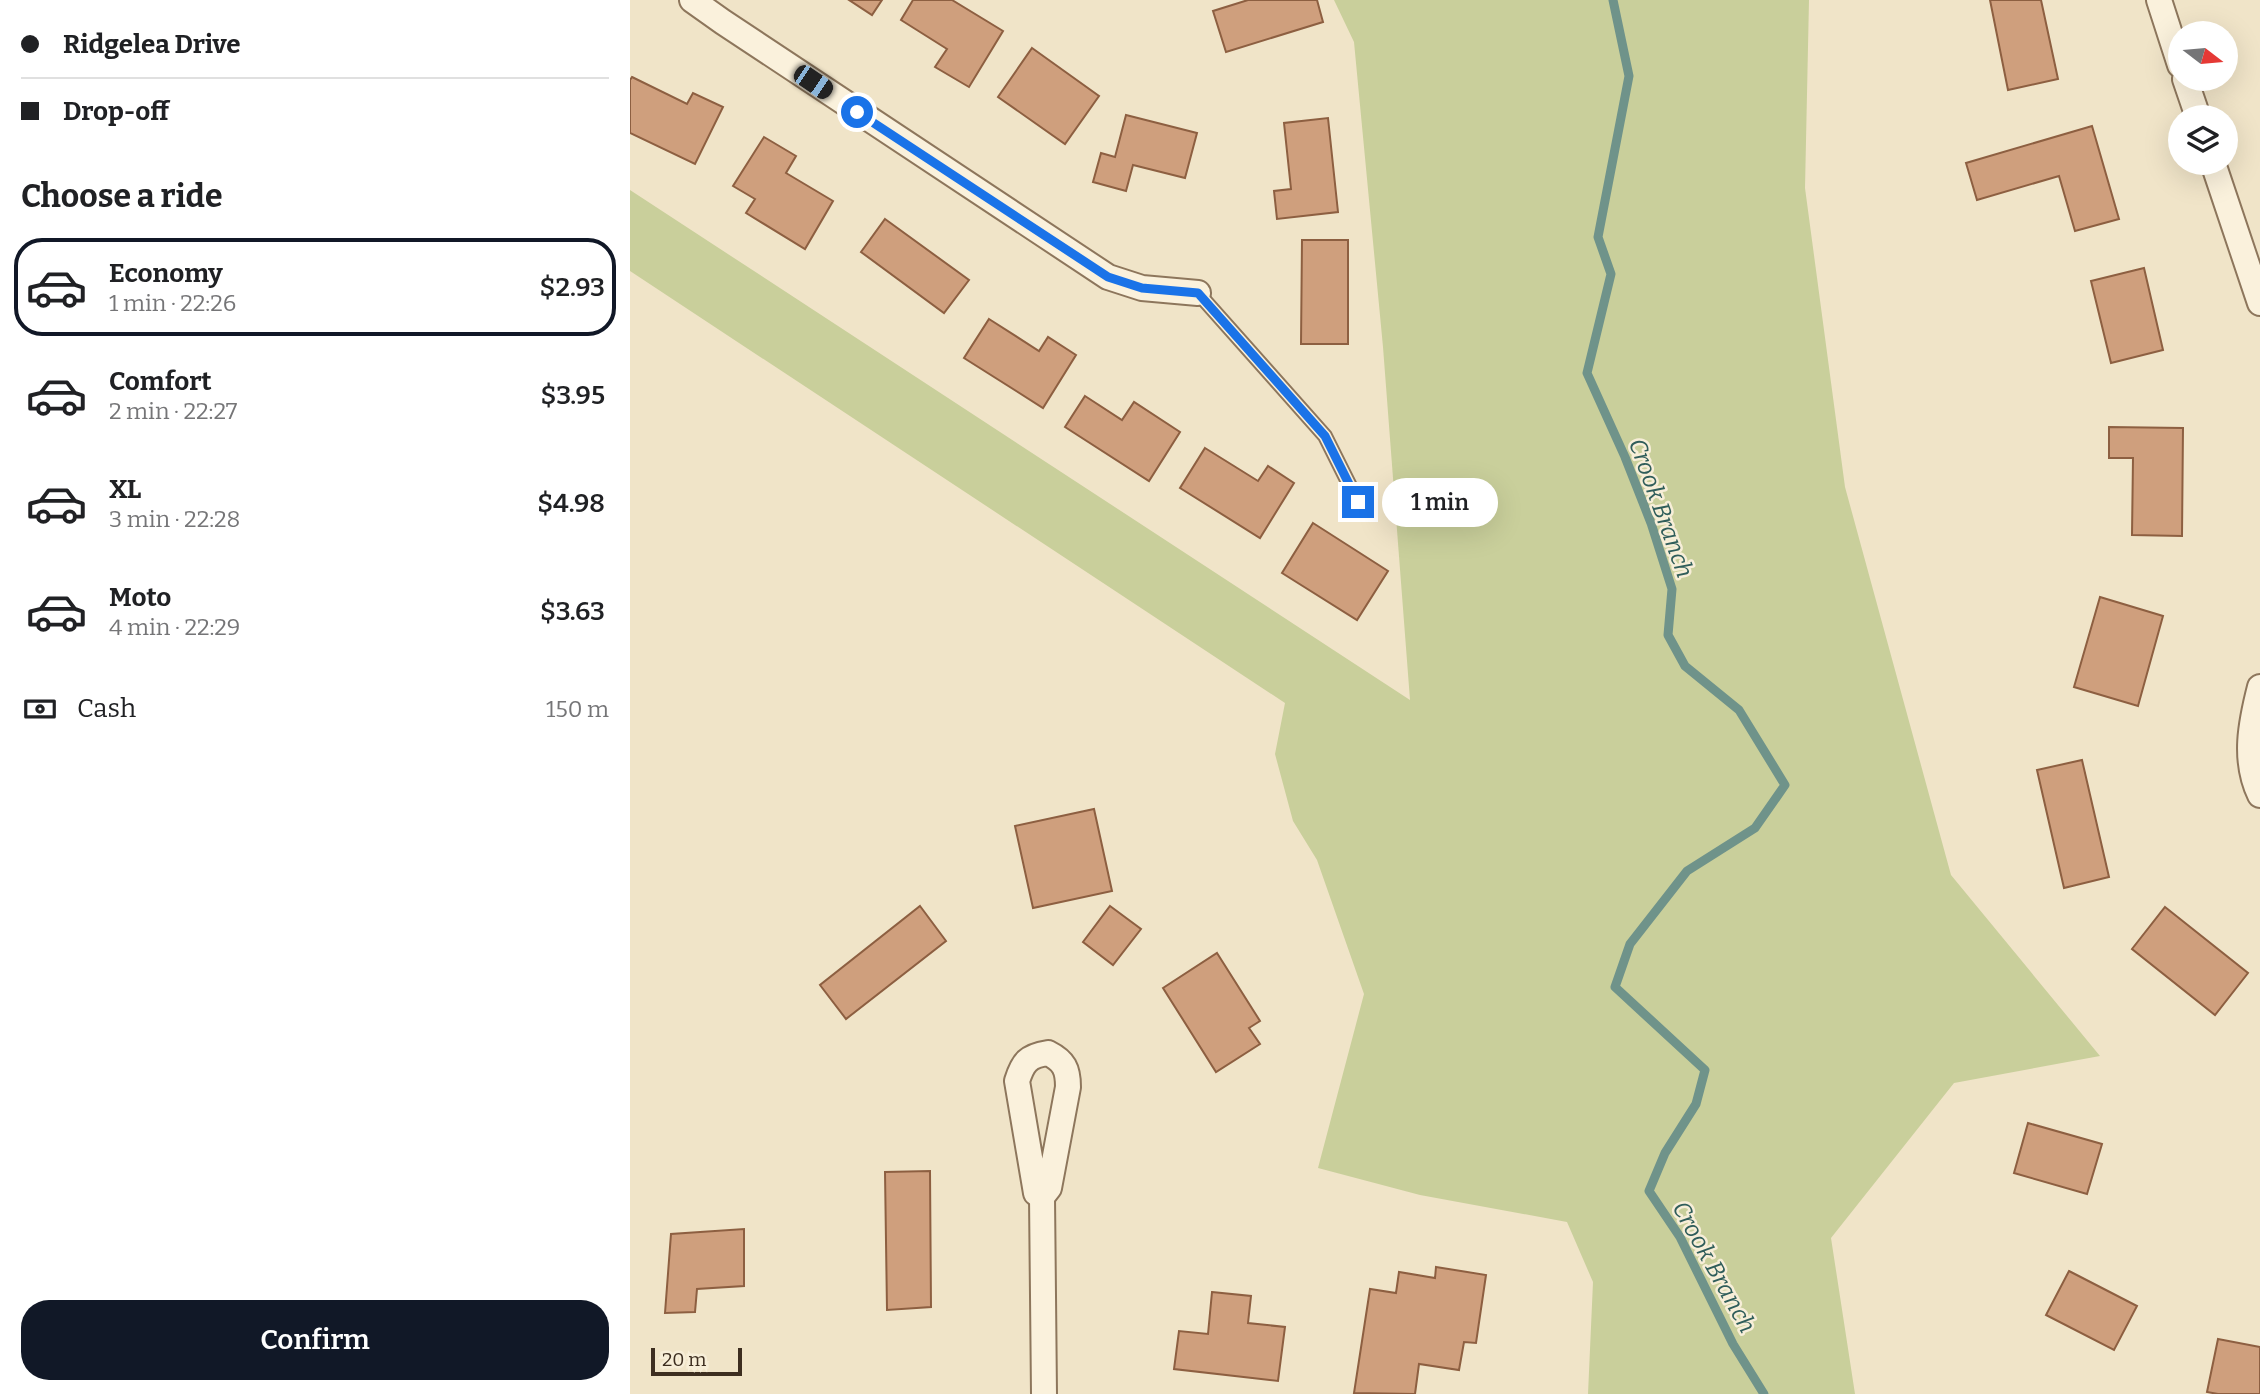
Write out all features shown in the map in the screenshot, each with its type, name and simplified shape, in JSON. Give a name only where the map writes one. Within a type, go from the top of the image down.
[{"type":"street","points":[[692,0],[1108,277],[1142,288],[1198,293]]},
{"type":"street","points":[[2159,0],[2168,28]]},
{"type":"street","points":[[2217,175],[2260,303]]},
{"type":"street","points":[[2260,687],[2250,727],[2250,759],[2260,795]]},
{"type":"street","points":[[1042,1197],[1036,1193],[1017,1082],[1022,1066],[1034,1055],[1048,1053],[1061,1059],[1068,1072],[1068,1087],[1049,1188],[1042,1197],[1044,1394]]},
{"type":"lane","points":[[1198,293],[1325,436],[1358,502]]},
{"type":"green space","points":[[1334,0],[1809,0],[1805,188],[1845,487],[1951,875],[2100,1056],[1954,1083],[1831,1238],[1855,1394],[1588,1394],[1593,1282],[1567,1222],[1420,1195],[1318,1168],[1364,994],[1317,860],[1293,821],[1275,754],[1285,703],[630,271],[630,190],[1410,700],[1383,347],[1354,42]]},
{"type":"building","points":[[849,0],[882,0],[872,15]]},
{"type":"building","points":[[913,0],[952,0],[1003,31],[969,87],[935,67],[947,49],[901,20]]},
{"type":"building","points":[[1248,0],[1317,0],[1323,22],[1226,52],[1213,11]]},
{"type":"building","points":[[1990,0],[2041,0],[2058,79],[2008,90]]},
{"type":"building","points":[[1032,48],[1099,96],[1065,144],[998,97]]},
{"type":"building","points":[[632,77],[687,104],[693,93],[723,107],[695,164],[630,133]]},
{"type":"building","points":[[1126,115],[1197,133],[1185,178],[1133,165],[1126,191],[1093,182],[1101,153],[1115,157]]},
{"type":"building","points":[[1328,118],[1338,212],[1277,219],[1274,191],[1291,189],[1284,123]]},
{"type":"building","points":[[2092,126],[2119,219],[2075,231],[2059,176],[1977,200],[1966,163]]},
{"type":"building","points":[[764,137],[796,156],[786,173],[833,201],[805,249],[746,213],[755,199],[733,186]]},
{"type":"building","points":[[885,219],[969,280],[944,313],[861,252]]},
{"type":"building","points":[[1302,240],[1348,240],[1348,344],[1301,344]]},
{"type":"building","points":[[2144,268],[2163,350],[2111,363],[2091,281]]},
{"type":"building","points":[[989,319],[1039,351],[1048,337],[1076,355],[1043,408],[964,358]]},
{"type":"building","points":[[1085,396],[1122,420],[1134,402],[1180,432],[1149,481],[1065,427]]},
{"type":"building","points":[[2109,427],[2183,428],[2182,536],[2132,535],[2133,458],[2109,458]]},
{"type":"building","points":[[1205,448],[1258,481],[1268,466],[1294,483],[1260,538],[1180,488]]},
{"type":"building","points":[[1313,523],[1388,571],[1357,620],[1282,573]]},
{"type":"building","points":[[2100,597],[2163,616],[2138,706],[2074,687]]},
{"type":"building","points":[[2082,760],[2109,877],[2064,888],[2037,770]]},
{"type":"building","points":[[1094,809],[1112,891],[1033,908],[1015,826]]},
{"type":"building","points":[[920,906],[946,941],[846,1019],[820,985]]},
{"type":"building","points":[[1110,906],[1141,929],[1113,965],[1083,942]]},
{"type":"building","points":[[2165,907],[2248,973],[2215,1015],[2132,949]]},
{"type":"building","points":[[1217,953],[1260,1021],[1249,1028],[1260,1044],[1216,1072],[1163,988]]},
{"type":"building","points":[[2028,1123],[2102,1144],[2087,1194],[2014,1173]]},
{"type":"building","points":[[930,1171],[931,1307],[887,1310],[885,1172]]},
{"type":"building","points":[[744,1229],[744,1286],[697,1289],[695,1312],[665,1313],[671,1234]]},
{"type":"building","points":[[1436,1267],[1486,1275],[1476,1343],[1464,1342],[1459,1370],[1419,1364],[1415,1394],[1354,1393],[1370,1289],[1396,1293],[1399,1272],[1435,1278]]},
{"type":"building","points":[[2069,1271],[2137,1306],[2114,1350],[2046,1315]]},
{"type":"building","points":[[1212,1292],[1251,1296],[1248,1323],[1285,1327],[1278,1381],[1174,1369],[1179,1331],[1208,1334]]},
{"type":"building","points":[[2218,1339],[2260,1347],[2260,1394],[2207,1392]]},
{"type":"waterway","name":"Crook Branch","points":[[1613,0],[1629,76],[1598,237],[1611,274],[1587,373],[1651,523],[1672,589],[1668,635],[1685,666],[1739,710],[1785,785],[1755,828],[1687,871],[1630,944],[1615,987],[1705,1070],[1696,1104],[1665,1153],[1649,1191],[1680,1237],[1733,1344],[1764,1394]]},
{"type":"route","points":[[857,112],[1108,277],[1142,288],[1198,293],[1325,436],[1358,502]]}]
